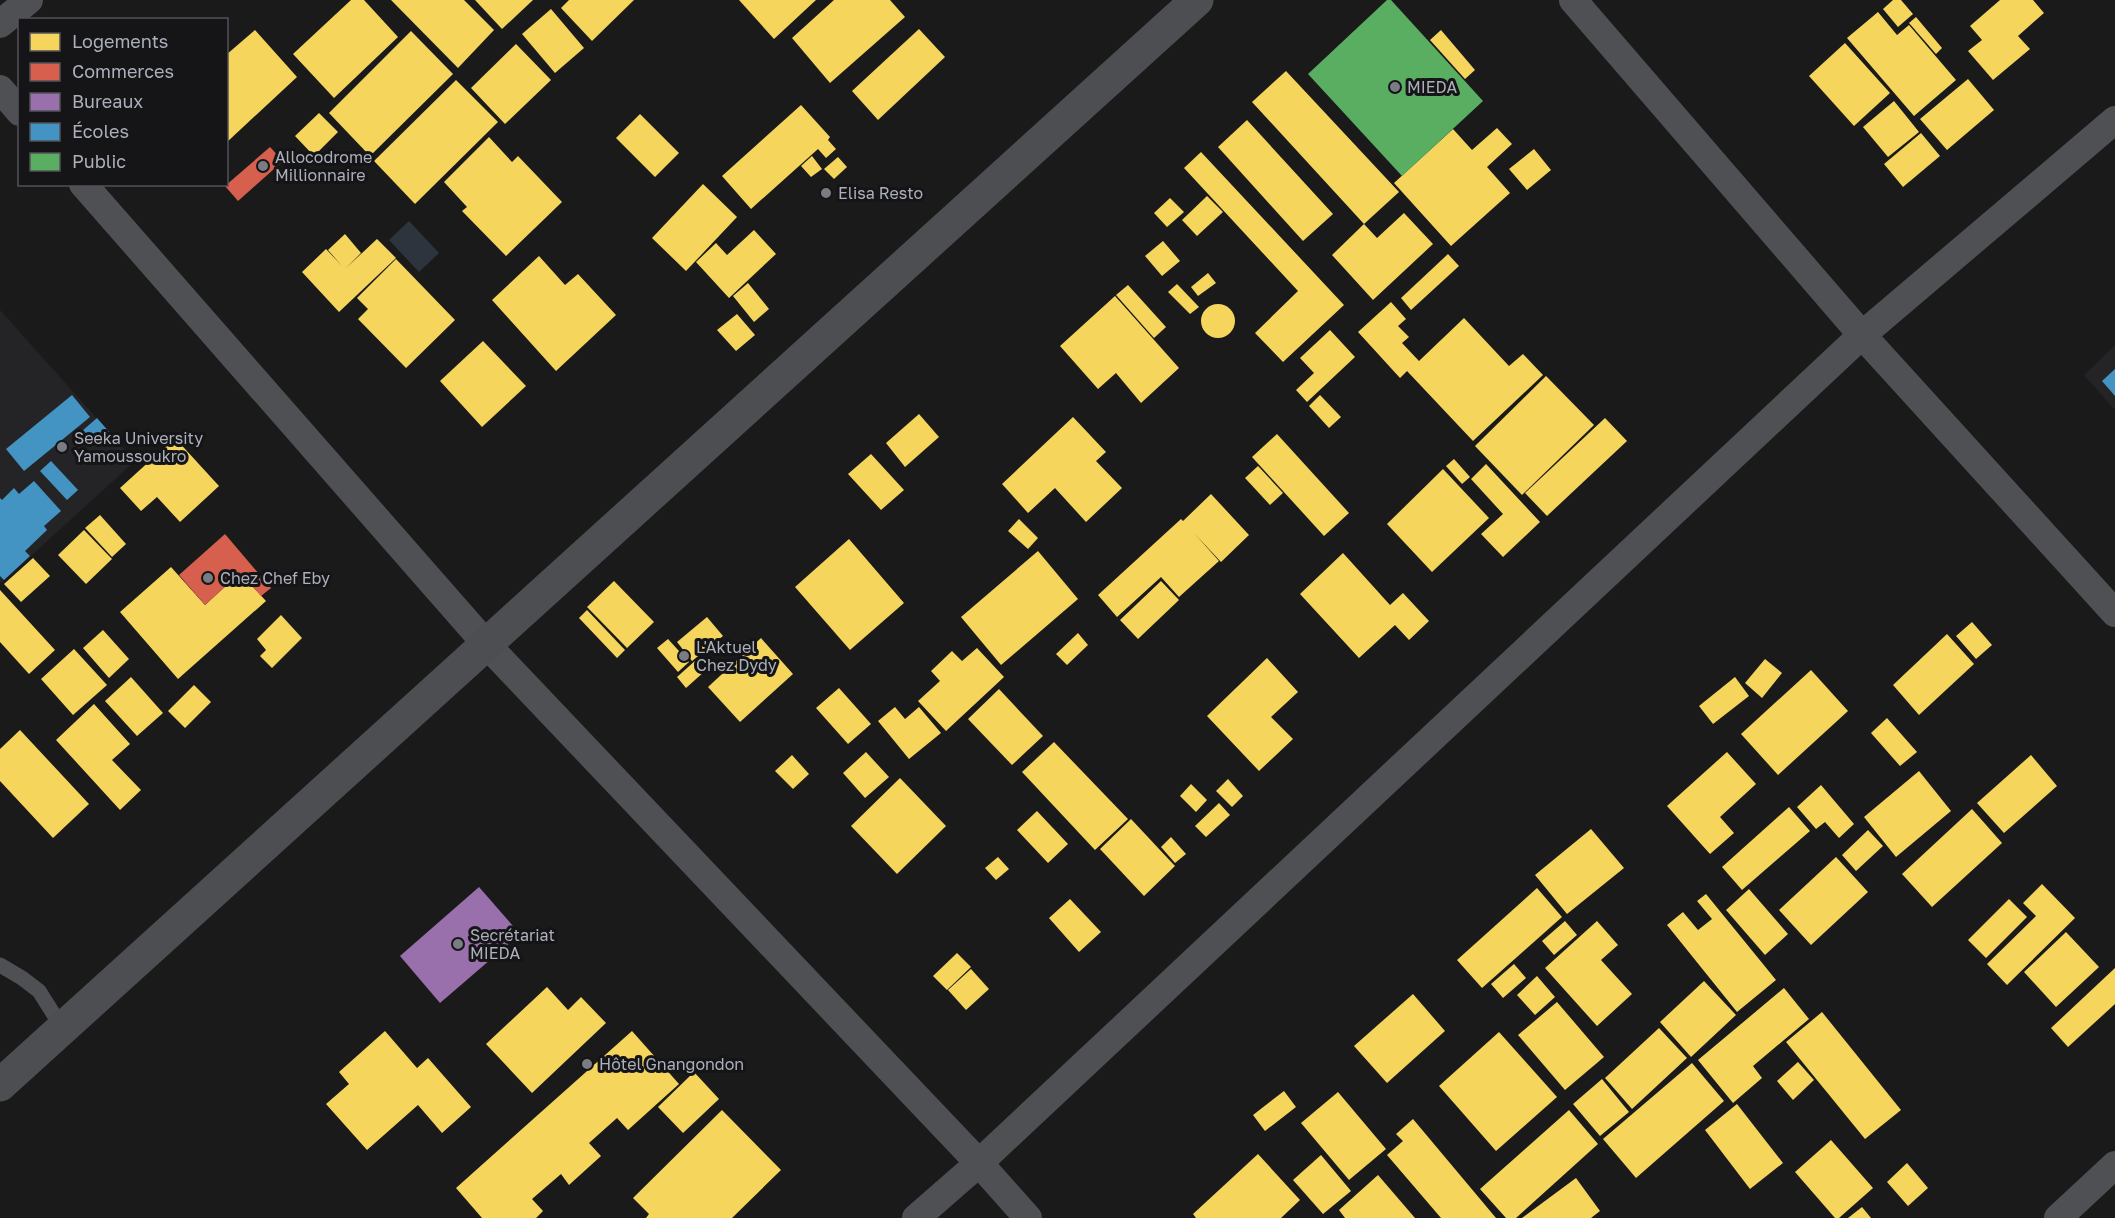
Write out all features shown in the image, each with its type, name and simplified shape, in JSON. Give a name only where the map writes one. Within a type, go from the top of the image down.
[{"type":"street","points":[[0,24],[29,0]]},
{"type":"street","points":[[0,1085],[1197,0]]},
{"type":"street","points":[[1573,0],[1862,335],[2115,613]]},
{"type":"street","points":[[0,89],[18,109]]},
{"type":"street","points":[[916,1218],[979,1163],[1862,335],[2115,120]]},
{"type":"street","points":[[85,186],[487,645],[979,1163],[1028,1218]]},
{"type":"street","points":[[2058,1218],[2115,1165]]},
{"type":"lane","points":[[0,965],[39,991],[63,1029]]},
{"type":"shaded area","points":[[409,221],[439,253],[419,272],[389,240]]},
{"type":"shaded area","name":"Seeka University Yamoussoukro","points":[[0,310],[135,461],[0,584]]},
{"type":"shaded area","points":[[2115,345],[2115,410],[2084,375]]},
{"type":"building: Logements","points":[[351,0],[364,0],[398,37],[334,98],[293,54]]},
{"type":"building: Logements","points":[[391,0],[464,0],[494,30],[458,68]]},
{"type":"building: Logements","points":[[475,0],[533,0],[502,29]]},
{"type":"building: Logements","points":[[569,0],[634,0],[592,41],[561,8]]},
{"type":"building: Logements","points":[[739,0],[816,0],[774,39]]},
{"type":"building: Logements","points":[[834,0],[890,0],[905,17],[830,83],[792,38]]},
{"type":"building: Logements","points":[[1893,0],[1901,0],[1913,14],[1898,27],[1883,9]]},
{"type":"building: Logements","points":[[2000,0],[2033,0],[2044,13],[2018,36],[2030,49],[1993,80],[1968,51],[1982,40],[1970,26]]},
{"type":"building: Logements","points":[[551,9],[584,48],[555,73],[522,34]]},
{"type":"building: Logements","points":[[1878,12],[1897,35],[1909,25],[1956,80],[1914,116],[1847,38]]},
{"type":"building: Logements","points":[[1916,17],[1942,48],[1936,54],[1909,23]]},
{"type":"building: Logements","points":[[919,29],[945,57],[878,120],[852,91]]},
{"type":"building: Logements","points":[[255,30],[297,77],[228,141],[228,53]]},
{"type":"building: Logements","points":[[1441,30],[1475,70],[1465,79],[1430,40]]},
{"type":"building: Logements","points":[[411,31],[453,74],[370,156],[329,113]]},
{"type":"building: Logements","points":[[1845,43],[1890,93],[1854,126],[1809,76]]},
{"type":"building: Logements","points":[[516,44],[551,80],[505,124],[471,88]]},
{"type":"building: Logements","points":[[1286,71],[1399,192],[1364,224],[1252,102]]},
{"type":"building: Logements","points":[[1968,79],[1994,110],[1947,150],[1920,119]]},
{"type":"building: Logements","points":[[456,80],[498,122],[415,204],[374,161]]},
{"type":"building: Logements","points":[[1894,101],[1919,132],[1888,157],[1863,127]]},
{"type":"building: Logements","points":[[801,105],[830,137],[828,140],[836,149],[826,158],[818,149],[751,209],[722,176]]},
{"type":"building: Logements","points":[[319,113],[338,132],[314,156],[295,136]]},
{"type":"building: Logements","points":[[640,114],[679,153],[655,177],[616,138]]},
{"type":"building: Logements","points":[[1247,120],[1333,214],[1303,241],[1218,147]]},
{"type":"building: Logements","points":[[1497,128],[1512,144],[1487,167],[1510,193],[1451,246],[1394,183],[1453,129],[1472,150]]},
{"type":"building: Logements","points":[[1921,133],[1940,156],[1903,187],[1884,164]]},
{"type":"building: Logements","points":[[489,137],[512,162],[518,156],[562,202],[506,256],[462,211],[467,207],[444,182]]},
{"type":"building: Logements","points":[[1534,149],[1551,170],[1527,190],[1509,169]]},
{"type":"building: Logements","points":[[1201,152],[1344,305],[1283,362],[1255,333],[1298,291],[1184,168]]},
{"type":"building: Logements","points":[[812,156],[822,169],[811,177],[801,166]]},
{"type":"building: Logements","points":[[838,157],[847,167],[834,179],[824,169]]},
{"type":"building: Logements","points":[[703,184],[737,217],[686,271],[652,238]]},
{"type":"building: Logements","points":[[1207,196],[1223,212],[1197,236],[1182,220]]},
{"type":"building: Logements","points":[[1170,198],[1184,212],[1167,227],[1154,213]]},
{"type":"building: Logements","points":[[1404,213],[1433,244],[1373,300],[1332,255],[1364,224],[1377,238]]},
{"type":"building: Logements","points":[[754,230],[776,254],[729,298],[696,262],[716,243],[727,255]]},
{"type":"building: Logements","points":[[345,234],[361,253],[345,269],[377,239],[396,258],[339,312],[302,272],[326,249],[342,266],[328,250]]},
{"type":"building: Logements","points":[[1163,241],[1180,261],[1162,276],[1145,256]]},
{"type":"building: Logements","points":[[1448,254],[1459,266],[1411,310],[1401,298]]},
{"type":"building: Logements","points":[[539,256],[565,285],[578,274],[616,315],[556,371],[492,300]]},
{"type":"building: Logements","points":[[396,259],[455,320],[406,368],[358,319],[368,309],[357,298]]},
{"type":"building: Logements","points":[[1208,273],[1216,283],[1198,296],[1191,287]]},
{"type":"building: Logements","points":[[748,283],[769,309],[754,322],[733,296]]},
{"type":"building: Logements","points":[[1177,284],[1199,307],[1190,314],[1168,292]]},
{"type":"building: Logements","points":[[1128,285],[1166,327],[1154,338],[1116,295]]},
{"type":"building: Logements","points":[[1115,296],[1179,368],[1141,403],[1116,373],[1098,389],[1060,346]]},
{"type":"building: Logements","points":[[1391,302],[1406,319],[1398,326],[1409,337],[1402,343],[1419,361],[1464,318],[1509,366],[1523,354],[1543,375],[1473,441],[1407,371],[1400,378],[1358,332]]},
{"type":"building: Logements","points":[[1218,304],[1230,309],[1235,321],[1230,333],[1218,338],[1206,333],[1201,321],[1206,309]]},
{"type":"building: Logements","points":[[737,314],[755,335],[736,351],[717,330]]},
{"type":"building: Logements","points":[[1330,330],[1355,357],[1307,402],[1296,390],[1314,373],[1300,358]]},
{"type":"building: Logements","points":[[483,341],[526,386],[482,427],[440,381]]},
{"type":"building: Logements","points":[[1546,376],[1594,425],[1522,495],[1475,446]]},
{"type":"building: Logements","points":[[1320,395],[1341,417],[1329,428],[1309,406]]},
{"type":"building: Logements","points":[[919,414],[939,437],[905,467],[886,443]]},
{"type":"building: Logements","points":[[1073,417],[1106,452],[1096,461],[1122,488],[1086,522],[1055,488],[1028,513],[1002,484]]},
{"type":"building: Logements","points":[[1605,418],[1627,441],[1547,516],[1525,493]]},
{"type":"building: Logements","points":[[1277,434],[1349,513],[1324,536],[1252,457]]},
{"type":"building: Logements","points":[[175,438],[219,486],[180,522],[157,497],[141,511],[120,488]]},
{"type":"building: Logements","points":[[871,454],[904,490],[881,510],[848,474]]},
{"type":"building: Logements","points":[[1454,459],[1470,477],[1462,484],[1446,466]]},
{"type":"building: Logements","points":[[1486,464],[1540,522],[1503,557],[1481,534],[1503,514],[1471,479]]},
{"type":"building: Logements","points":[[1258,466],[1283,493],[1270,505],[1245,478]]},
{"type":"building: Logements","points":[[1443,469],[1489,518],[1432,572],[1387,524]]},
{"type":"building: Logements","points":[[1211,494],[1249,535],[1221,562],[1194,533],[1219,561],[1179,597],[1161,577],[1117,617],[1098,595]]},
{"type":"building: Logements","points":[[100,515],[126,544],[112,557],[85,528]]},
{"type":"building: Logements","points":[[1019,519],[1038,538],[1028,549],[1008,531]]},
{"type":"building: Logements","points":[[84,530],[112,559],[86,584],[58,555]]},
{"type":"building: Logements","points":[[849,539],[904,603],[850,650],[795,587]]},
{"type":"building: Logements","points":[[1038,551],[1078,599],[1001,665],[961,617]]},
{"type":"building: Logements","points":[[1343,553],[1390,605],[1403,593],[1429,621],[1409,640],[1395,625],[1359,658],[1300,594]]},
{"type":"building: Logements","points":[[33,558],[50,576],[21,602],[4,584]]},
{"type":"building: Logements","points":[[171,567],[205,605],[240,573],[266,601],[178,679],[120,612]]},
{"type":"building: Logements","points":[[614,581],[654,622],[627,648],[587,607]]},
{"type":"building: Logements","points":[[1161,581],[1179,600],[1138,639],[1120,620]]},
{"type":"building: Logements","points":[[0,590],[55,650],[29,674],[0,642]]},
{"type":"building: Logements","points":[[587,610],[625,650],[617,658],[579,618]]},
{"type":"building: Logements","points":[[281,615],[302,638],[272,668],[260,656],[266,650],[257,639]]},
{"type":"building: Logements","points":[[707,617],[723,636],[692,661],[677,642]]},
{"type":"building: Logements","points":[[1972,622],[1992,645],[1976,659],[1956,636]]},
{"type":"building: Logements","points":[[103,630],[129,659],[109,678],[83,648]]},
{"type":"building: Logements","points":[[1078,633],[1088,645],[1067,665],[1056,654]]},
{"type":"building: Logements","points":[[1947,634],[1974,664],[1919,715],[1893,685]]},
{"type":"building: Logements","points":[[761,638],[793,674],[740,722],[708,687]]},
{"type":"building: Logements","points":[[668,639],[689,662],[678,672],[657,648]]},
{"type":"building: Logements","points":[[977,648],[1004,677],[946,731],[918,701],[940,681],[931,671],[952,651],[962,661]]},
{"type":"building: Logements","points":[[74,649],[107,685],[73,715],[41,679]]},
{"type":"building: Logements","points":[[1267,658],[1298,692],[1271,717],[1293,739],[1259,771],[1207,716]]},
{"type":"building: Logements","points":[[1765,659],[1782,673],[1762,698],[1745,683]]},
{"type":"building: Logements","points":[[696,660],[705,671],[686,688],[677,677]]},
{"type":"building: Logements","points":[[1811,670],[1848,711],[1778,775],[1741,734]]},
{"type":"building: Logements","points":[[131,677],[163,713],[137,736],[105,701]]},
{"type":"building: Logements","points":[[1735,677],[1749,696],[1713,724],[1699,706]]},
{"type":"building: Logements","points":[[194,685],[211,702],[185,728],[168,711]]},
{"type":"building: Logements","points":[[839,688],[871,724],[848,744],[816,708]]},
{"type":"building: Logements","points":[[999,689],[1043,736],[1012,765],[968,719]]},
{"type":"building: Logements","points":[[94,704],[130,744],[112,760],[141,790],[120,810],[56,740]]},
{"type":"building: Logements","points":[[895,707],[905,719],[919,707],[941,733],[909,759],[878,721]]},
{"type":"building: Logements","points":[[1887,718],[1917,752],[1900,766],[1871,733]]},
{"type":"building: Logements","points":[[20,730],[89,804],[53,838],[0,781],[0,749]]},
{"type":"building: Logements","points":[[1054,742],[1128,819],[1095,850],[1022,772]]},
{"type":"building: Logements","points":[[866,752],[889,777],[865,798],[843,773]]},
{"type":"building: Logements","points":[[1727,752],[1756,784],[1720,817],[1734,833],[1710,854],[1667,806]]},
{"type":"building: Logements","points":[[792,755],[809,774],[793,789],[775,771]]},
{"type":"building: Logements","points":[[2031,755],[2057,786],[2004,833],[1977,803]]},
{"type":"building: Logements","points":[[1919,771],[1951,811],[1896,857],[1864,817]]},
{"type":"building: Logements","points":[[900,778],[946,826],[897,874],[851,826]]},
{"type":"building: Logements","points":[[1228,779],[1243,796],[1232,807],[1216,791]]},
{"type":"building: Logements","points":[[1191,784],[1207,800],[1196,812],[1180,796]]},
{"type":"building: Logements","points":[[1821,785],[1854,824],[1839,838],[1825,822],[1816,829],[1797,807]]},
{"type":"building: Logements","points":[[1219,803],[1230,815],[1206,837],[1195,826]]},
{"type":"building: Logements","points":[[1789,807],[1810,831],[1742,890],[1722,867]]},
{"type":"building: Logements","points":[[1972,809],[2002,843],[1932,907],[1902,874]]},
{"type":"building: Logements","points":[[1037,811],[1068,844],[1048,863],[1017,830]]},
{"type":"building: Logements","points":[[1131,819],[1175,866],[1144,896],[1100,849]]},
{"type":"building: Logements","points":[[1591,829],[1624,868],[1567,914],[1535,875]]},
{"type":"building: Logements","points":[[1868,830],[1883,846],[1856,871],[1842,855]]},
{"type":"building: Logements","points":[[1171,837],[1186,854],[1175,863],[1161,847]]},
{"type":"building: Logements","points":[[998,857],[1009,869],[996,880],[985,868]]},
{"type":"building: Logements","points":[[1836,857],[1868,892],[1811,945],[1779,910]]},
{"type":"building: Logements","points":[[2042,884],[2075,918],[2007,985],[1987,964],[2036,916],[2023,903]]},
{"type":"building: Logements","points":[[1537,888],[1562,917],[1482,988],[1457,960]]},
{"type":"building: Logements","points":[[1749,889],[1788,934],[1765,955],[1726,910]]},
{"type":"building: Logements","points":[[1706,894],[1776,980],[1737,1012],[1667,925],[1683,912],[1698,930],[1712,919],[1697,901]]},
{"type":"building: Logements","points":[[1070,899],[1101,932],[1079,952],[1049,918]]},
{"type":"building: Logements","points":[[2009,899],[2027,917],[1986,958],[1968,940]]},
{"type":"building: Logements","points":[[1565,921],[1577,935],[1554,955],[1542,941]]},
{"type":"building: Logements","points":[[1597,921],[1618,945],[1601,960],[1632,994],[1597,1026],[1545,968]]},
{"type":"building: Logements","points":[[2066,932],[2099,967],[2056,1007],[2024,972]]},
{"type":"building: Logements","points":[[957,953],[971,967],[947,990],[933,976]]},
{"type":"building: Logements","points":[[1514,964],[1526,978],[1503,998],[1491,984]]},
{"type":"building: Logements","points":[[2115,968],[2115,1004],[2068,1047],[2051,1028]]},
{"type":"building: Logements","points":[[971,969],[989,989],[966,1010],[948,990]]},
{"type":"building: Logements","points":[[1537,976],[1555,997],[1535,1015],[1517,995]]},
{"type":"building: Logements","points":[[1704,981],[1736,1015],[1691,1057],[1660,1022]]},
{"type":"building: Logements","points":[[547,987],[568,1010],[581,997],[606,1023],[532,1093],[486,1044]]},
{"type":"building: Logements","points":[[1784,988],[1809,1019],[1753,1066],[1762,1078],[1733,1103],[1698,1060]]},
{"type":"building: Logements","points":[[1413,994],[1445,1031],[1387,1083],[1354,1046]]},
{"type":"building: Logements","points":[[1557,1002],[1604,1057],[1565,1090],[1518,1035]]},
{"type":"building: Logements","points":[[1822,1012],[1901,1110],[1865,1139],[1786,1042]]},
{"type":"building: Logements","points":[[1659,1028],[1687,1058],[1632,1109],[1605,1078]]},
{"type":"building: Logements","points":[[385,1031],[417,1068],[428,1058],[471,1107],[442,1133],[418,1105],[367,1150],[326,1104],[349,1084],[339,1072]]},
{"type":"building: Logements","points":[[632,1031],[679,1084],[628,1130],[617,1118],[589,1143],[601,1156],[569,1185],[561,1174],[532,1199],[543,1211],[536,1218],[482,1218],[456,1188]]},
{"type":"building: Logements","points":[[1499,1032],[1557,1097],[1496,1151],[1439,1086]]},
{"type":"building: Logements","points":[[1798,1062],[1814,1080],[1793,1100],[1777,1081]]},
{"type":"building: Logements","points":[[1692,1063],[1724,1101],[1636,1178],[1603,1139]]},
{"type":"building: Logements","points":[[694,1072],[719,1099],[683,1133],[658,1107]]},
{"type":"building: Logements","points":[[1602,1079],[1629,1112],[1600,1136],[1573,1104]]},
{"type":"building: Logements","points":[[1284,1091],[1296,1107],[1265,1131],[1253,1115]]},
{"type":"building: Logements","points":[[1338,1092],[1386,1149],[1349,1180],[1301,1123]]},
{"type":"building: Logements","points":[[1737,1104],[1783,1163],[1750,1189],[1705,1130]]},
{"type":"building: Logements","points":[[722,1110],[781,1170],[732,1218],[646,1218],[649,1214],[633,1198]]},
{"type":"building: Logements","points":[[1569,1110],[1598,1144],[1516,1218],[1506,1218],[1480,1189]]},
{"type":"building: Logements","points":[[1413,1119],[1496,1218],[1441,1218],[1387,1155],[1403,1141],[1396,1134]]},
{"type":"building: Logements","points":[[1831,1140],[1873,1188],[1839,1218],[1835,1218],[1795,1172]]},
{"type":"building: Logements","points":[[1258,1154],[1300,1200],[1281,1218],[1196,1218],[1193,1214]]},
{"type":"building: Logements","points":[[1321,1155],[1351,1191],[1323,1214],[1293,1180]]},
{"type":"building: Logements","points":[[1907,1163],[1928,1188],[1908,1206],[1887,1182]]},
{"type":"building: Logements","points":[[1378,1175],[1415,1218],[1345,1218],[1339,1210]]},
{"type":"building: Logements","points":[[1576,1178],[1600,1211],[1591,1218],[1522,1218]]},
{"type":"building: Logements","points":[[1862,1207],[1871,1218],[1848,1218]]},
{"type":"building: Commerces","points":[[270,147],[283,161],[238,201],[225,186],[228,186],[228,183]]},
{"type":"building: Commerces","points":[[225,534],[271,588],[261,596],[240,573],[205,605],[179,575]]},
{"type":"building: Bureaux","points":[[479,887],[520,934],[440,1003],[400,956]]},
{"type":"building: Écoles","points":[[2115,369],[2115,396],[2102,381]]},
{"type":"building: Écoles","points":[[72,395],[90,417],[24,471],[6,449]]},
{"type":"building: Écoles","points":[[97,418],[111,434],[96,446],[82,431]]},
{"type":"building: Écoles","points":[[51,461],[78,490],[67,500],[40,471]]},
{"type":"building: Écoles","points":[[34,481],[61,511],[44,526],[47,530],[25,551],[30,556],[4,580],[0,576],[0,498],[2,500],[14,488],[19,494]]},
{"type":"building: Public","name":"MIEDA","points":[[1387,0],[1391,0],[1483,101],[1402,176],[1308,74]]},
{"type":"place","name":"MIEDA","points":[[1395,87]]},
{"type":"place","name":"Allocodrome Millionnaire","points":[[263,166]]},
{"type":"place","name":"Elisa Resto","points":[[826,193]]},
{"type":"place","name":"Seeka University Yamoussoukro","points":[[62,447]]},
{"type":"place","name":"Chez Chef Eby","points":[[208,578]]},
{"type":"place","name":"L'Aktuel Chez Dydy","points":[[684,656]]},
{"type":"place","name":"Secrétariat MIEDA","points":[[458,944]]},
{"type":"place","name":"Hôtel Gnangondon","points":[[587,1064]]}]
